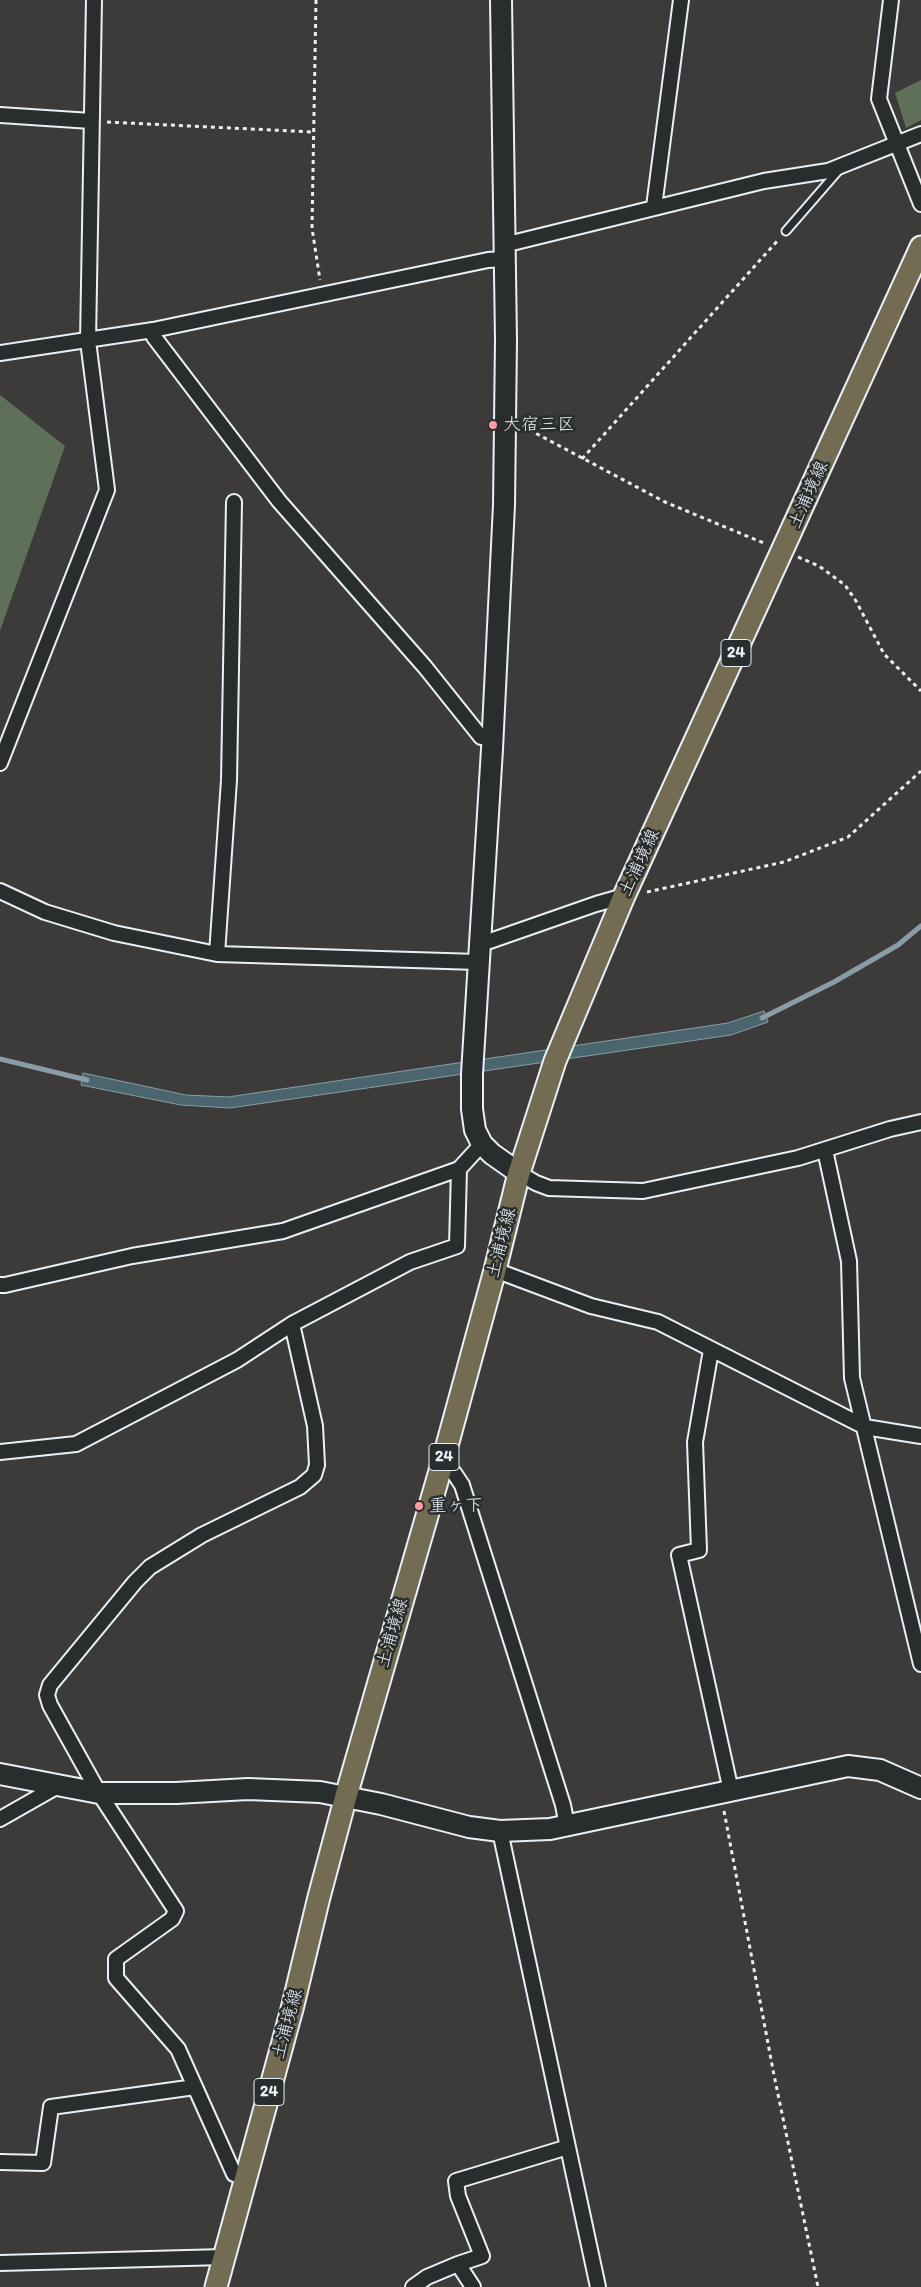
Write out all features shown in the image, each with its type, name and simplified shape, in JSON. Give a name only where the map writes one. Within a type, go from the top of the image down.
[{"type":"main road","name":"土浦境線","points":[[216,2287],[292,2009],[346,1796],[442,1464],[495,1270],[519,1173],[555,1061],[624,896],[921,247]]},
{"type":"street","points":[[0,763],[107,490],[88,341],[94,0]]},
{"type":"street","points":[[501,0],[504,251],[504,514],[479,940],[472,1109],[475,1130],[482,1144],[497,1158],[536,1183],[549,1188],[643,1191],[798,1158],[890,1129],[921,1122]]},
{"type":"street","points":[[654,206],[681,0]]},
{"type":"street","points":[[891,0],[879,99],[921,204]]},
{"type":"street","points":[[0,115],[91,121]]},
{"type":"street","points":[[0,353],[153,330],[488,260],[516,242],[654,206],[764,181],[828,171],[921,134]]},
{"type":"street","points":[[153,330],[154,336],[279,501],[425,668],[481,737],[492,738]]},
{"type":"street","points":[[217,954],[229,780],[234,502]]},
{"type":"street","points":[[0,891],[45,912],[114,933],[217,954],[478,962]]},
{"type":"street","points":[[479,940],[490,940],[624,896]]},
{"type":"street","points":[[0,1285],[5,1286],[132,1256],[284,1231],[459,1169],[482,1144]]},
{"type":"street","points":[[825,1150],[849,1261],[852,1378],[921,1664]]},
{"type":"street","points":[[0,1452],[76,1444],[237,1360],[292,1324],[410,1262],[457,1246],[459,1169]]},
{"type":"street","points":[[495,1270],[591,1306],[658,1322],[865,1427],[921,1436]]},
{"type":"street","points":[[246,2177],[234,2174],[178,2049],[116,1978],[116,1959],[172,1920],[176,1911],[99,1793],[50,1705],[47,1695],[50,1685],[135,1582],[150,1567],[202,1535],[300,1487],[314,1475],[317,1465],[315,1426],[292,1324]]},
{"type":"street","points":[[711,1350],[694,1442],[699,1550],[679,1556],[725,1792]]},
{"type":"street","points":[[442,1464],[454,1473],[462,1484],[563,1805],[567,1826]]},
{"type":"street","points":[[0,1774],[99,1793],[280,1789],[320,1792],[346,1796],[469,1827],[500,1831],[532,1831],[567,1826],[848,1766],[880,1770],[921,1788]]},
{"type":"street","points":[[0,1819],[58,1786]]},
{"type":"street","points":[[500,1831],[598,2287]]},
{"type":"street","points":[[0,2162],[43,2163],[51,2107],[195,2087]]},
{"type":"street","points":[[413,2287],[427,2277],[482,2256],[458,2196],[456,2181],[568,2147]]},
{"type":"street","points":[[0,2263],[224,2257]]},
{"type":"street","points":[[458,2264],[473,2287]]},
{"type":"lane","points":[[786,231],[845,164]]},
{"type":"path","points":[[316,0],[312,228],[322,295]]},
{"type":"path","points":[[91,121],[313,132]]},
{"type":"path","points":[[582,459],[786,231]]},
{"type":"path","points":[[505,423],[517,423],[665,502],[819,566],[845,585],[856,601],[884,654],[921,691]]},
{"type":"path","points":[[624,896],[784,862],[848,837],[921,771]]},
{"type":"path","points":[[725,1792],[774,2075],[818,2287]]},
{"type":"green space","points":[[921,80],[921,120],[906,128],[895,93]]},
{"type":"green space","points":[[0,395],[65,446],[0,631]]},
{"type":"water","points":[[764,1011],[768,1022],[731,1035],[230,1108],[181,1105],[81,1085],[83,1073],[186,1095],[228,1097],[728,1023]]},
{"type":"waterway","points":[[762,1018],[834,982],[898,945],[921,926]]},
{"type":"waterway","points":[[0,1059],[87,1080]]},
{"type":"place","name":"大宿三区","points":[[493,425]]},
{"type":"place","name":"重ヶ下","points":[[419,1506]]}]
